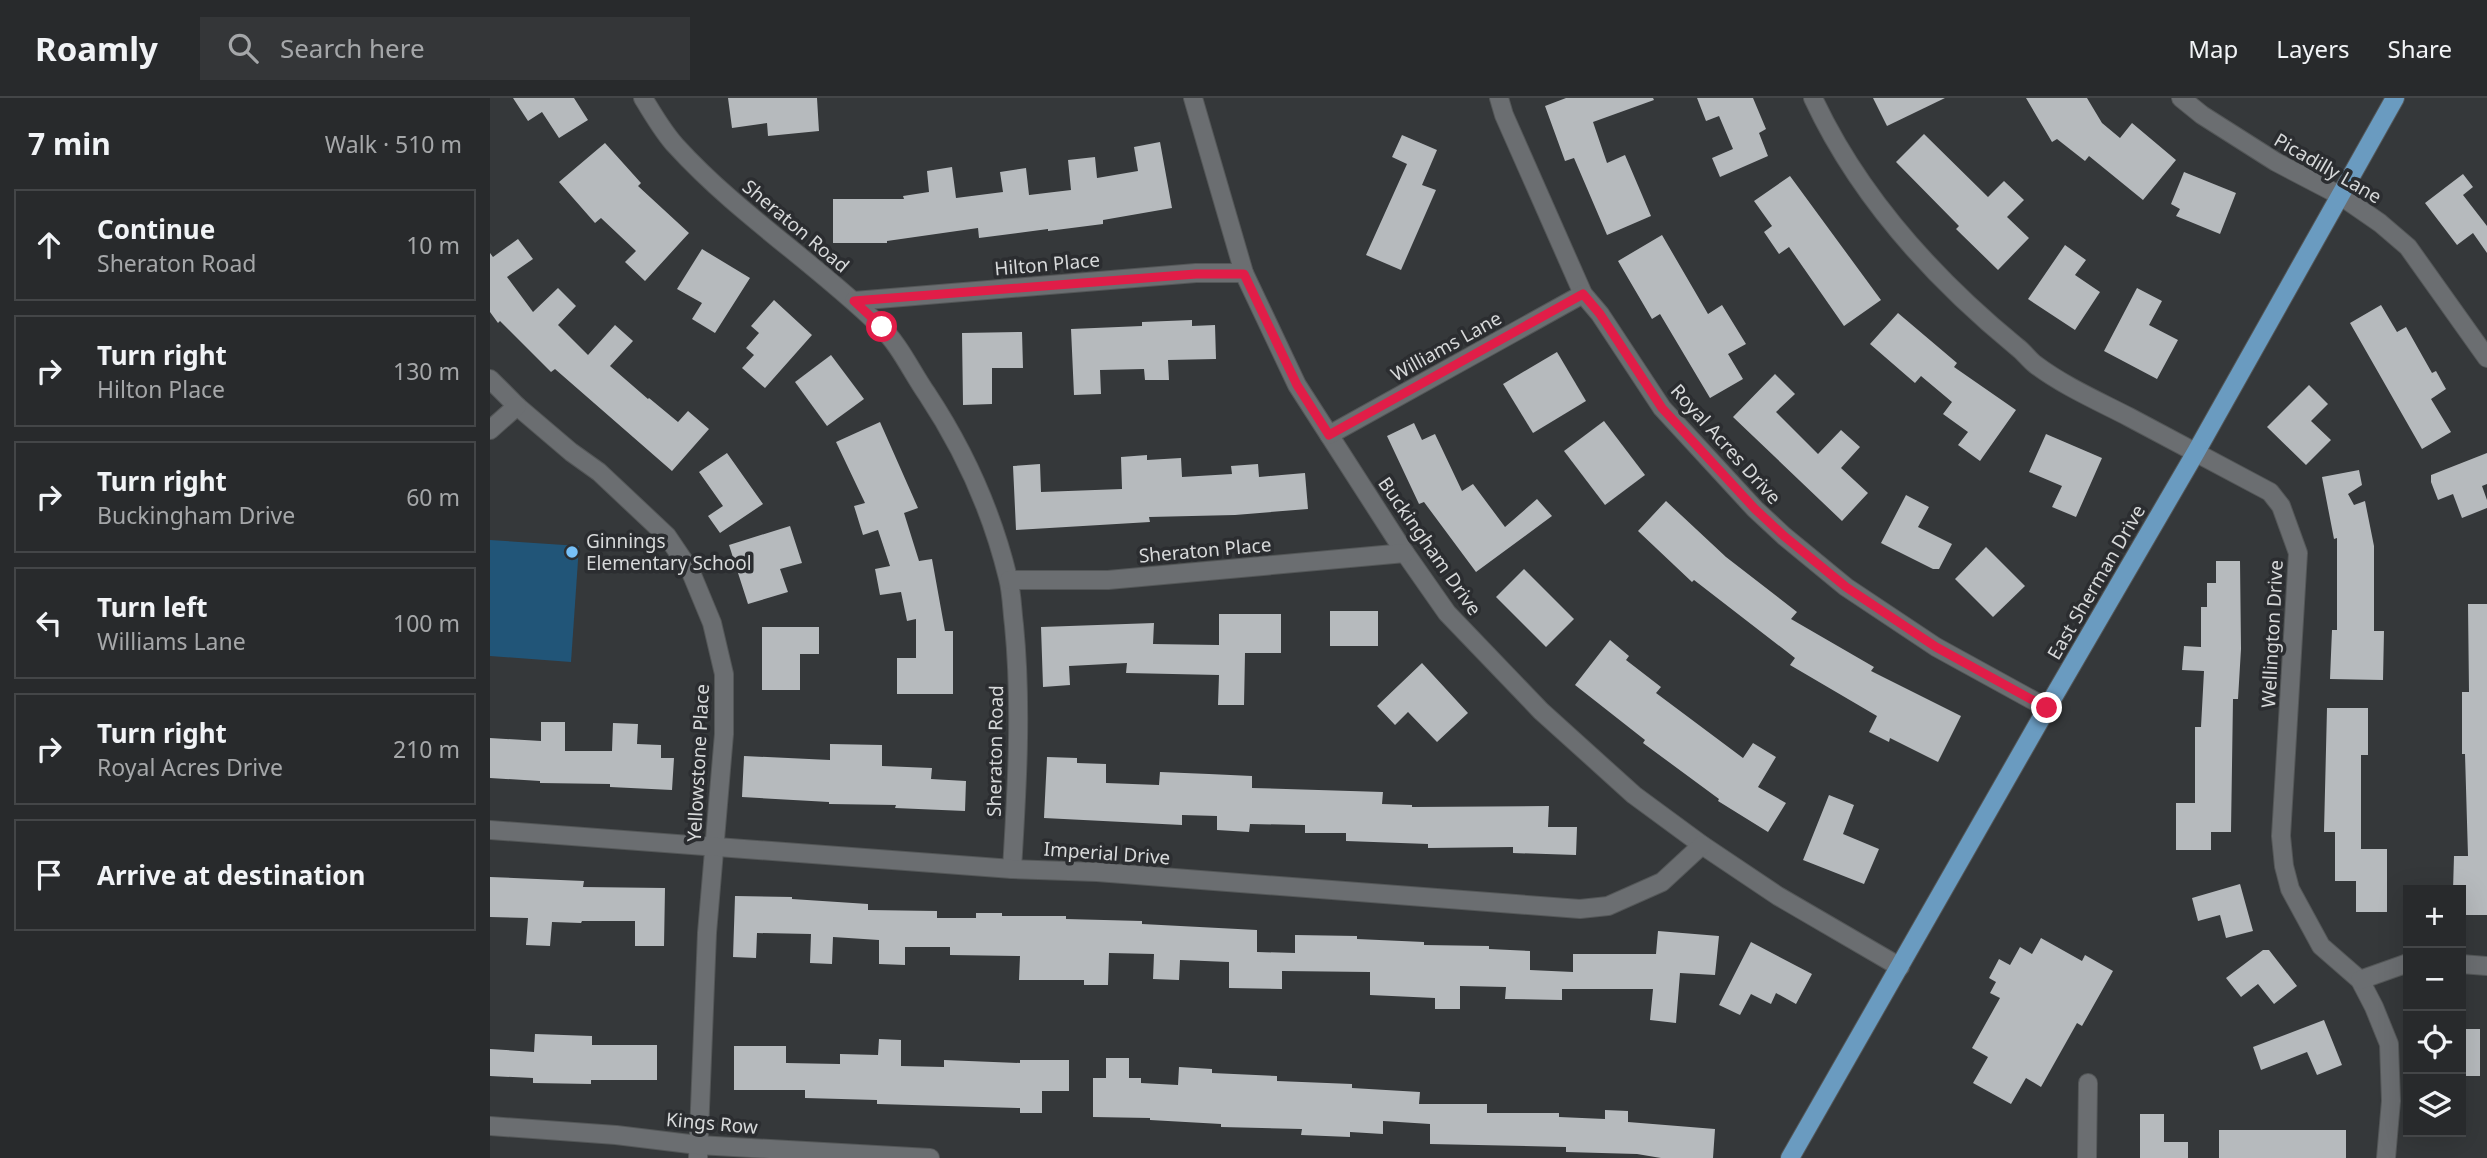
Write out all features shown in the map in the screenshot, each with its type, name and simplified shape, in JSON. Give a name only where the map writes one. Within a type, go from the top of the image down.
[{"type":"main road","name":"East Sherman Drive","points":[[1790,1158],[2196,452],[2395,98]]},
{"type":"street","name":"Sheraton Road","points":[[643,98],[675,145],[738,206],[882,327],[899,348],[944,418],[970,469],[989,516],[1009,580],[1018,660],[1018,771],[1012,869]]},
{"type":"street","name":"Buckingham Drive","points":[[1193,98],[1244,274],[1297,385],[1405,553],[1447,613],[1541,711],[1634,795],[1778,896],[1900,967]]},
{"type":"street","name":"Royal Acres Drive","points":[[1499,98],[1504,115],[1583,294],[1600,314],[1662,408],[1755,509],[1846,587],[1936,647],[2047,708]]},
{"type":"street","name":"Wellington Drive","points":[[1813,98],[1846,159],[1883,213],[1922,260],[1996,331],[2035,364],[2270,492],[2281,506],[2298,553],[2281,836],[2284,866],[2290,890],[2321,946],[2360,980],[2389,1044],[2391,1101],[2386,1158]]},
{"type":"street","name":"Picadilly Lane","points":[[2181,98],[2202,115],[2276,162],[2341,196],[2380,223],[2408,247],[2487,358]]},
{"type":"street","name":"Hilton Place","points":[[854,301],[1196,274],[1244,274]]},
{"type":"street","name":"Williams Lane","points":[[1329,435],[1583,294]]},
{"type":"street","name":"Yellowstone Place","points":[[490,379],[517,406],[599,472],[667,536],[690,569],[712,623],[724,674],[724,734],[707,933],[698,1152]]},
{"type":"street","points":[[490,430],[517,406]]},
{"type":"street","name":"Sheraton Place","points":[[1009,580],[1108,580],[1405,553]]},
{"type":"street","name":"Imperial Drive","points":[[490,830],[1580,909],[1608,906],[1662,882],[1702,845]]},
{"type":"street","points":[[2466,964],[2487,966]]},
{"type":"street","points":[[2360,980],[2403,965]]},
{"type":"street","points":[[2087,1158],[2088,1083]]},
{"type":"street","name":"Kings Row","points":[[490,1126],[616,1135],[698,1152],[930,1158]]},
{"type":"shaded area","points":[[490,540],[579,546],[571,662],[490,656]]},
{"type":"building","points":[[513,98],[574,98],[588,120],[559,138],[542,112],[528,121]]},
{"type":"building","points":[[728,98],[817,98],[819,131],[768,136],[767,123],[732,128]]},
{"type":"building","points":[[1566,98],[1653,98],[1654,100],[1593,122],[1607,163],[1625,155],[1651,216],[1607,235],[1574,158],[1565,161],[1545,106]]},
{"type":"building","points":[[1697,98],[1753,98],[1766,129],[1759,133],[1768,156],[1720,177],[1712,158],[1733,149],[1719,116],[1706,121]]},
{"type":"building","points":[[1873,98],[1945,98],[1887,126]]},
{"type":"building","points":[[2026,98],[2087,98],[2102,123],[2120,138],[2132,123],[2176,160],[2143,200],[2089,156],[2085,161],[2057,139],[2052,142]]},
{"type":"building","points":[[1924,134],[1988,197],[2004,181],[2024,200],[2007,217],[2029,238],[1998,270],[1956,229],[1959,226],[1896,162]]},
{"type":"building","points":[[1402,135],[1437,150],[1422,185],[1436,190],[1401,270],[1366,255],[1407,164],[1392,157]]},
{"type":"building","points":[[1160,142],[1172,208],[1103,220],[1103,224],[1048,231],[979,238],[978,228],[887,243],[833,243],[833,199],[904,199],[903,196],[929,192],[927,171],[952,167],[956,198],[1003,192],[1000,172],[1026,168],[1029,195],[1071,190],[1068,160],[1095,157],[1097,178],[1138,171],[1134,147]]},
{"type":"building","points":[[605,143],[641,183],[638,186],[689,233],[645,281],[625,262],[636,251],[601,218],[595,223],[559,182]]},
{"type":"building","points":[[2184,172],[2236,193],[2220,234],[2176,216],[2180,209],[2171,204]]},
{"type":"building","points":[[2463,174],[2473,187],[2463,195],[2487,226],[2487,253],[2473,233],[2457,245],[2425,203]]},
{"type":"building","points":[[1790,176],[1881,300],[1844,326],[1789,247],[1779,254],[1764,232],[1772,226],[1754,201]]},
{"type":"building","points":[[1662,235],[1708,314],[1722,305],[1746,344],[1728,354],[1743,379],[1710,398],[1660,314],[1652,319],[1618,261]]},
{"type":"building","points":[[518,239],[533,259],[507,277],[533,312],[558,288],[576,306],[558,325],[588,355],[615,325],[633,341],[610,366],[678,422],[688,411],[709,429],[672,471],[555,369],[551,372],[500,321],[498,323],[490,312],[490,253],[493,257]]},
{"type":"building","points":[[2065,245],[2086,260],[2075,275],[2100,292],[2075,330],[2028,299]]},
{"type":"building","points":[[702,249],[750,278],[715,333],[692,319],[702,303],[677,289]]},
{"type":"building","points":[[2137,288],[2162,301],[2149,325],[2178,340],[2157,379],[2104,351]]},
{"type":"building","points":[[774,300],[812,335],[765,388],[742,368],[754,355],[746,348],[759,333],[751,326]]},
{"type":"building","points":[[2381,305],[2397,332],[2406,327],[2432,373],[2436,371],[2446,389],[2431,399],[2451,432],[2422,449],[2350,323]]},
{"type":"building","points":[[1898,313],[1957,363],[1954,367],[2016,410],[1980,461],[1958,445],[1968,432],[1943,414],[1952,402],[1921,376],[1915,383],[1870,344]]},
{"type":"building","points":[[1192,320],[1192,326],[1215,325],[1216,359],[1168,360],[1169,380],[1145,380],[1144,369],[1100,370],[1101,394],[1074,395],[1071,329],[1142,326],[1142,322]]},
{"type":"building","points":[[1022,332],[1023,368],[992,368],[992,404],[963,405],[962,333]]},
{"type":"building","points":[[1557,352],[1586,401],[1533,433],[1503,384]]},
{"type":"building","points":[[831,355],[864,399],[827,426],[795,382]]},
{"type":"building","points":[[1775,374],[1795,394],[1776,412],[1818,454],[1841,430],[1860,447],[1841,468],[1868,493],[1842,521],[1733,417]]},
{"type":"building","points":[[2309,385],[2328,404],[2311,421],[2331,440],[2306,465],[2267,427]]},
{"type":"building","points":[[1604,421],[1645,475],[1605,505],[1564,451]]},
{"type":"building","points":[[880,422],[918,508],[904,513],[919,561],[932,559],[945,631],[953,631],[953,694],[897,694],[897,658],[916,658],[916,619],[907,621],[901,592],[880,595],[875,569],[890,566],[878,530],[863,535],[854,506],[865,503],[836,442]]},
{"type":"building","points":[[1414,423],[1422,440],[1435,434],[1462,491],[1473,484],[1505,527],[1537,499],[1552,516],[1476,572],[1424,502],[1419,504],[1387,436]]},
{"type":"building","points":[[2046,434],[2102,458],[2076,517],[2052,507],[2062,486],[2029,472]]},
{"type":"building","points":[[727,453],[763,504],[720,533],[708,516],[723,506],[699,472]]},
{"type":"building","points":[[2487,453],[2487,484],[2482,486],[2487,508],[2462,518],[2453,494],[2438,500],[2431,475]]},
{"type":"building","points":[[1147,455],[1147,460],[1181,458],[1182,477],[1232,474],[1231,466],[1258,464],[1259,477],[1305,473],[1308,509],[1235,515],[1149,517],[1150,522],[1016,530],[1013,466],[1040,464],[1041,492],[1122,489],[1121,457]]},
{"type":"building","points":[[2359,470],[2362,485],[2348,494],[2354,505],[2365,501],[2374,546],[2374,631],[2384,631],[2383,680],[2330,679],[2332,630],[2337,630],[2337,538],[2334,539],[2322,477]]},
{"type":"building","points":[[1906,495],[1929,507],[1918,527],[1952,544],[1939,569],[1933,569],[1881,543]]},
{"type":"building","points":[[1666,501],[1726,557],[1797,612],[1791,619],[1874,667],[1871,671],[1961,716],[1938,762],[1890,738],[1889,742],[1869,732],[1877,716],[1790,665],[1795,658],[1694,580],[1692,582],[1638,531]]},
{"type":"building","points":[[790,526],[802,563],[780,569],[788,592],[748,604],[729,545]]},
{"type":"building","points":[[1986,547],[2025,586],[1993,617],[1955,579]]},
{"type":"building","points":[[2216,561],[2240,561],[2241,649],[2238,699],[2233,699],[2231,832],[2211,832],[2211,850],[2176,850],[2176,803],[2195,803],[2195,727],[2201,727],[2204,671],[2182,670],[2184,646],[2201,647],[2201,607],[2207,607],[2207,583],[2216,583]]},
{"type":"building","points":[[1524,569],[1574,619],[1546,647],[1496,597]]},
{"type":"building","points":[[2468,604],[2487,604],[2487,915],[2466,915],[2466,885],[2453,885],[2454,856],[2468,856],[2465,754],[2462,754],[2462,692],[2469,692]]},
{"type":"building","points":[[1330,611],[1378,611],[1378,646],[1330,646]]},
{"type":"building","points":[[1219,614],[1281,614],[1281,653],[1245,653],[1244,705],[1218,705],[1219,675],[1126,673],[1127,663],[1069,666],[1070,685],[1043,687],[1041,627],[1154,623],[1153,644],[1219,645]]},
{"type":"building","points":[[762,627],[819,627],[819,654],[800,654],[800,690],[762,690]]},
{"type":"building","points":[[1610,640],[1629,656],[1626,660],[1661,687],[1656,693],[1743,758],[1753,743],[1776,757],[1758,787],[1786,803],[1768,832],[1718,801],[1719,799],[1643,743],[1645,740],[1575,685]]},
{"type":"building","points":[[1422,663],[1468,713],[1437,742],[1408,712],[1395,725],[1377,706]]},
{"type":"building","points":[[2327,708],[2368,708],[2368,755],[2361,755],[2361,849],[2387,849],[2387,912],[2356,912],[2356,881],[2335,881],[2335,832],[2324,832]]},
{"type":"building","points":[[541,722],[565,722],[565,751],[612,751],[613,723],[638,724],[637,744],[661,745],[661,758],[674,758],[672,790],[490,778],[490,738],[541,741]]},
{"type":"building","points":[[830,744],[882,745],[882,766],[932,768],[931,779],[966,781],[965,811],[742,797],[744,756],[830,760]]},
{"type":"building","points":[[1047,757],[1077,758],[1077,763],[1106,764],[1106,783],[1159,785],[1160,772],[1252,776],[1252,788],[1383,792],[1382,804],[1412,807],[1549,806],[1548,827],[1577,827],[1576,855],[1513,853],[1513,847],[1428,848],[1428,844],[1346,841],[1346,833],[1305,833],[1305,825],[1250,824],[1249,832],[1217,830],[1217,816],[1182,815],[1182,825],[1044,818]]},
{"type":"building","points":[[1829,795],[1854,805],[1843,834],[1879,849],[1864,884],[1803,860]]},
{"type":"building","points":[[490,877],[584,881],[583,887],[665,888],[664,946],[635,946],[635,921],[552,922],[550,946],[526,945],[528,918],[490,917]]},
{"type":"building","points":[[2240,884],[2253,931],[2226,938],[2220,915],[2198,921],[2192,898]]},
{"type":"building","points":[[735,896],[792,897],[868,904],[868,910],[937,911],[937,918],[976,918],[976,913],[1002,913],[1002,916],[1066,916],[1066,919],[1142,921],[1142,924],[1257,930],[1257,952],[1295,953],[1295,935],[1357,936],[1357,939],[1424,942],[1424,945],[1489,946],[1489,949],[1530,951],[1530,970],[1573,972],[1573,954],[1656,954],[1658,931],[1719,936],[1715,975],[1680,973],[1676,1023],[1650,1020],[1653,989],[1562,989],[1562,1000],[1505,999],[1506,987],[1460,986],[1460,1009],[1435,1009],[1435,998],[1370,995],[1370,972],[1282,971],[1282,989],[1229,988],[1229,962],[1180,960],[1179,980],[1153,979],[1154,954],[1109,953],[1108,985],[1084,985],[1084,980],[1019,980],[1020,956],[950,955],[950,947],[905,947],[905,965],[879,964],[879,940],[833,937],[832,964],[810,963],[811,934],[757,933],[756,958],[733,957]]},
{"type":"building","points":[[2041,938],[2082,961],[2085,955],[2113,971],[2082,1026],[2077,1023],[2041,1087],[2026,1078],[2011,1104],[1973,1083],[1988,1057],[1972,1048],[2000,998],[1990,993],[1996,982],[1989,978],[1999,959],[2010,965],[2020,947],[2032,954]]},
{"type":"building","points":[[1751,942],[1812,974],[1796,1004],[1776,993],[1771,1004],[1751,994],[1740,1015],[1719,1005]]},
{"type":"building","points":[[2263,950],[2269,950],[2297,986],[2274,1004],[2258,984],[2241,997],[2226,978]]},
{"type":"building","points":[[2324,1020],[2342,1065],[2317,1075],[2307,1052],[2261,1070],[2253,1047]]},
{"type":"building","points":[[2466,1029],[2480,1029],[2480,1076],[2466,1076]]},
{"type":"building","points":[[535,1034],[592,1036],[592,1045],[657,1045],[657,1080],[591,1080],[591,1084],[533,1083],[533,1078],[490,1076],[490,1049],[534,1052]]},
{"type":"building","points":[[879,1039],[901,1040],[901,1066],[944,1067],[944,1060],[1020,1063],[1020,1060],[1069,1060],[1069,1091],[1042,1091],[1042,1113],[1020,1113],[1020,1108],[877,1104],[877,1100],[805,1098],[805,1090],[734,1090],[734,1046],[786,1046],[786,1063],[840,1064],[840,1054],[878,1055]]},
{"type":"building","points":[[1106,1058],[1129,1058],[1129,1078],[1141,1078],[1141,1083],[1178,1085],[1179,1067],[1212,1069],[1212,1073],[1277,1076],[1277,1081],[1352,1084],[1352,1088],[1420,1092],[1419,1104],[1487,1104],[1487,1113],[1559,1113],[1559,1117],[1605,1119],[1605,1110],[1628,1111],[1628,1122],[1715,1129],[1713,1158],[1661,1158],[1637,1154],[1566,1152],[1566,1147],[1430,1144],[1430,1124],[1383,1121],[1383,1134],[1350,1132],[1350,1137],[1301,1135],[1302,1129],[1221,1127],[1221,1124],[1150,1118],[1093,1117],[1093,1078],[1106,1078]]},
{"type":"building","points":[[2140,1114],[2164,1114],[2164,1142],[2188,1142],[2188,1158],[2140,1158]]},
{"type":"building","points":[[2219,1130],[2346,1130],[2346,1158],[2219,1158]]},
{"type":"place","name":"Ginnings Elementary School","points":[[572,552]]},
{"type":"route","points":[[882,327],[854,301],[1196,274],[1244,274],[1297,385],[1329,435],[1583,294],[1600,314],[1662,408],[1755,509],[1784,536],[1846,587],[1936,647],[2047,708]]}]
